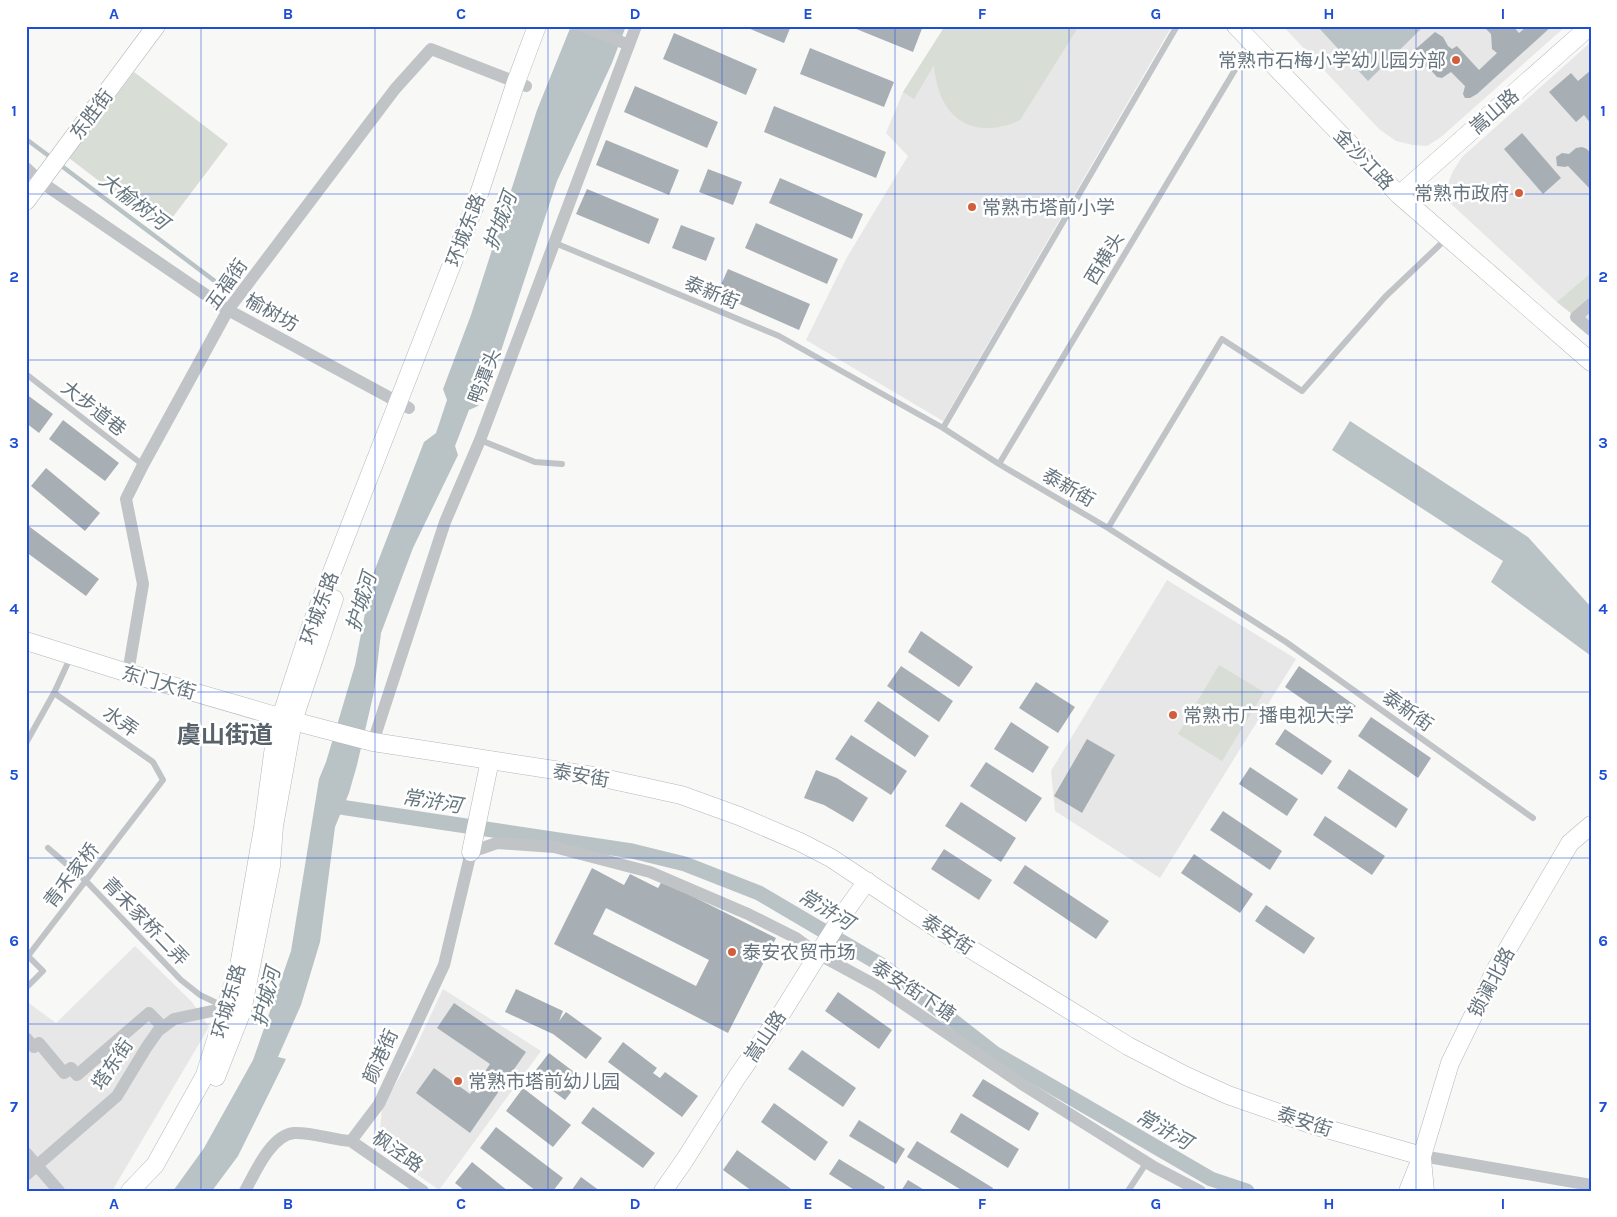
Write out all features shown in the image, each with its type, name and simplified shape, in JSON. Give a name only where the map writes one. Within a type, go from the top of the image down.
[{"type":"street","name":"东胜街","points":[[26,201],[156,26]]},
{"type":"street","name":"环城东路","points":[[144,1191],[167,1165],[216,1076],[234,1009],[239,966],[263,828],[275,739],[287,719],[312,623],[404,406],[521,84],[538,26]]},
{"type":"street","name":"环城东路","points":[[521,84],[548,26]]},
{"type":"street","points":[[582,26],[629,45]]},
{"type":"street","name":"鸭潭头","points":[[372,742],[445,522],[480,440],[636,26]]},
{"type":"street","name":"金沙江路","points":[[1236,26],[1399,195],[1591,362]]},
{"type":"street","name":"嵩山路","points":[[1399,195],[1590,26]]},
{"type":"street","name":"五福街","points":[[128,674],[143,584],[126,498],[228,310],[395,89],[431,49],[521,84]]},
{"type":"street","name":"榆树坊","points":[[26,168],[44,177],[228,310],[404,406]]},
{"type":"street","points":[[1591,304],[1576,317],[1591,330]]},
{"type":"street","name":"东门大街","points":[[26,641],[128,674],[287,719]]},
{"type":"street","name":"泰安街","points":[[287,719],[372,742],[594,776],[681,795],[739,816],[800,842],[831,858],[938,929],[1120,1041],[1186,1076],[1228,1095],[1313,1125],[1422,1156],[1591,1185]]},
{"type":"street","points":[[472,852],[490,760]]},
{"type":"street","name":"锁澜北路","points":[[1408,1191],[1422,1156],[1450,1063],[1497,967],[1570,843],[1591,825]]},
{"type":"street","name":"泰安街下塘","points":[[472,852],[497,843],[554,847],[650,872],[748,914],[796,938],[818,954],[877,986],[1026,1086],[1147,1162],[1200,1191]]},
{"type":"street","name":"颜港街","points":[[351,1141],[379,1104],[444,965],[472,852]]},
{"type":"street","name":"嵩山路","points":[[663,1191],[737,1077],[781,1014],[844,913],[867,881]]},
{"type":"street","name":"环城东路","points":[[130,1191],[156,1165],[205,1075],[234,1009]]},
{"type":"street","name":"塔东街","points":[[26,1175],[118,1096],[146,1048],[163,1027],[174,1019],[234,1009]]},
{"type":"street","points":[[26,1038],[34,1047],[39,1042],[64,1074],[71,1068],[77,1075],[149,1013],[163,1027]]},
{"type":"street","points":[[246,1191],[267,1152],[277,1141],[292,1133],[351,1141]]},
{"type":"street","name":"枫泾路","points":[[351,1141],[423,1191]]},
{"type":"street","points":[[26,1153],[59,1191]]},
{"type":"street","points":[[1422,1156],[1425,1191]]},
{"type":"lane","points":[[943,428],[1177,26]]},
{"type":"lane","name":"西横头","points":[[999,464],[1251,42]]},
{"type":"lane","points":[[1108,528],[1222,339],[1302,391],[1385,297],[1448,237]]},
{"type":"lane","name":"泰新街","points":[[555,243],[779,336],[943,428],[999,464],[1108,528],[1286,642],[1534,818]]},
{"type":"lane","name":"大步道巷","points":[[26,374],[143,465]]},
{"type":"lane","points":[[480,440],[535,462],[562,464]]},
{"type":"lane","points":[[26,743],[54,693],[71,655]]},
{"type":"lane","name":"水弄","points":[[54,693],[154,762],[163,780]]},
{"type":"lane","name":"青禾家桥","points":[[28,986],[43,971],[28,956],[163,780]]},
{"type":"lane","name":"青禾家桥二弄","points":[[48,848],[86,881],[181,980],[200,996],[234,1009]]},
{"type":"lane","points":[[1128,1191],[1147,1162]]},
{"type":"shaded area","points":[[571,26],[626,26],[612,63],[557,181],[501,351],[478,406],[469,410],[455,446],[458,455],[413,548],[381,633],[374,692],[357,765],[349,793],[335,827],[320,942],[301,1005],[278,1057],[286,1059],[238,1156],[212,1191],[173,1191],[204,1148],[253,1060],[291,951],[319,779],[326,762],[355,665],[372,577],[424,442],[436,433],[447,400],[443,389],[471,315],[537,110]]},
{"type":"shaded area","name":"常熟市塔前小学","points":[[945,26],[1172,26],[943,421],[806,340],[846,259],[908,156],[886,133],[903,92]]},
{"type":"shaded area","points":[[945,26],[1079,26],[1020,120],[1002,126],[986,128],[972,126],[960,120],[950,111],[942,99],[934,65],[914,99],[903,92]]},
{"type":"shaded area","name":"常熟市石梅小学幼儿园分部","points":[[1283,26],[1566,26],[1441,137],[1427,146],[1396,141],[1379,129]]},
{"type":"shaded area","points":[[1317,26],[1424,26],[1368,81]]},
{"type":"shaded area","name":"常熟市政府","points":[[1591,42],[1591,330],[1557,302],[1448,201],[1448,184],[1453,171],[1462,157]]},
{"type":"shaded area","points":[[134,72],[228,144],[163,230],[69,158]]},
{"type":"shaded area","points":[[1591,273],[1591,304],[1576,317],[1557,302]]},
{"type":"shaded area","points":[[1350,421],[1528,537],[1591,607],[1591,656],[1491,582],[1503,561],[1332,450]]},
{"type":"shaded area","name":"常熟市广播电视大学","points":[[1167,580],[1296,659],[1160,878],[1055,811],[1051,771]]},
{"type":"shaded area","points":[[1219,665],[1264,692],[1222,761],[1178,734]]},
{"type":"shaded area","points":[[135,946],[192,1002],[209,1027],[112,1191],[26,1191],[26,1001],[56,1023]]},
{"type":"shaded area","name":"常熟市塔前幼儿园","points":[[443,989],[541,1051],[439,1190],[394,1158],[379,1141],[382,1108],[412,1055]]},
{"type":"building","points":[[743,26],[791,26],[784,43]]},
{"type":"building","points":[[849,26],[923,26],[913,52]]},
{"type":"building","points":[[1483,26],[1513,26],[1519,33],[1527,26],[1552,26],[1477,94],[1470,98],[1465,98],[1463,94],[1465,86],[1451,72],[1442,78],[1437,77],[1427,66],[1419,70],[1411,64],[1411,53],[1435,32],[1443,37],[1452,49],[1457,46],[1479,70],[1497,53],[1492,49],[1491,34]]},
{"type":"building","points":[[674,33],[757,69],[746,95],[663,59]]},
{"type":"building","points":[[810,48],[894,82],[884,107],[800,74]]},
{"type":"building","points":[[1591,70],[1591,124],[1584,115],[1576,122],[1549,92],[1571,73],[1578,81]]},
{"type":"building","points":[[635,86],[718,122],[707,148],[624,112]]},
{"type":"building","points":[[774,106],[886,152],[876,178],[764,132]]},
{"type":"building","points":[[1522,133],[1561,178],[1543,194],[1504,149]]},
{"type":"building","points":[[606,140],[679,170],[669,195],[596,165]]},
{"type":"building","points":[[1582,147],[1591,154],[1591,190],[1568,166],[1557,166],[1556,157],[1562,153],[1569,154],[1576,148]]},
{"type":"building","points":[[708,169],[742,182],[733,205],[699,192]]},
{"type":"building","points":[[780,178],[863,214],[852,239],[769,203]]},
{"type":"building","points":[[587,189],[659,219],[649,244],[576,214]]},
{"type":"building","points":[[756,223],[838,259],[827,284],[745,248]]},
{"type":"building","points":[[681,225],[715,238],[706,261],[672,248]]},
{"type":"building","points":[[728,269],[810,304],[799,330],[717,294]]},
{"type":"building","points":[[26,394],[53,414],[39,433],[26,423]]},
{"type":"building","points":[[63,420],[119,463],[105,481],[49,439]]},
{"type":"building","points":[[46,468],[100,513],[85,531],[31,486]]},
{"type":"building","points":[[26,524],[99,579],[86,596],[26,552]]},
{"type":"building","points":[[921,631],[973,667],[959,687],[908,652]]},
{"type":"building","points":[[901,666],[953,701],[939,722],[887,686]]},
{"type":"building","points":[[1299,666],[1356,706],[1341,726],[1285,687]]},
{"type":"building","points":[[1036,682],[1075,707],[1058,733],[1019,708]]},
{"type":"building","points":[[878,701],[929,736],[915,757],[864,721]]},
{"type":"building","points":[[1371,717],[1431,758],[1418,778],[1358,736]]},
{"type":"building","points":[[1011,722],[1049,747],[1033,773],[994,749]]},
{"type":"building","points":[[1285,729],[1332,761],[1322,775],[1275,744]]},
{"type":"building","points":[[851,735],[907,771],[891,795],[835,759]]},
{"type":"building","points":[[1087,739],[1115,755],[1082,813],[1054,796]]},
{"type":"building","points":[[986,762],[1042,798],[1026,822],[970,786]]},
{"type":"building","points":[[1250,767],[1298,799],[1287,816],[1239,784]]},
{"type":"building","points":[[1349,769],[1408,809],[1396,828],[1337,788]]},
{"type":"building","points":[[816,770],[837,778],[868,798],[853,822],[824,805],[804,798]]},
{"type":"building","points":[[961,802],[1016,838],[1001,862],[945,826]]},
{"type":"building","points":[[1223,811],[1282,851],[1270,870],[1210,830]]},
{"type":"building","points":[[1325,816],[1385,856],[1372,875],[1313,835]]},
{"type":"building","points":[[944,849],[992,880],[979,900],[931,869]]},
{"type":"building","points":[[1194,854],[1253,894],[1240,913],[1181,873]]},
{"type":"building","points":[[1025,865],[1109,921],[1096,939],[1013,883]]},
{"type":"building","name":"泰安农贸市场","points":[[592,868],[624,885],[630,874],[658,888],[662,881],[776,938],[728,1033],[554,944]],"holes":[[[606,908],[709,960],[696,986],[593,934]]]},
{"type":"building","points":[[1266,905],[1315,938],[1304,954],[1255,921]]},
{"type":"building","points":[[516,989],[563,1011],[559,1021],[566,1012],[602,1038],[586,1059],[553,1034],[505,1012]]},
{"type":"building","points":[[838,992],[892,1030],[879,1049],[825,1011]]},
{"type":"building","points":[[454,1003],[526,1052],[470,1133],[416,1093],[434,1068],[470,1094],[490,1064],[437,1028]]},
{"type":"building","points":[[623,1042],[657,1068],[653,1073],[660,1078],[665,1072],[698,1096],[682,1117],[608,1062]]},
{"type":"building","points":[[802,1050],[856,1088],[843,1107],[788,1069]]},
{"type":"building","points":[[549,1053],[582,1078],[565,1100],[532,1075]]},
{"type":"building","points":[[983,1079],[1039,1113],[1029,1131],[972,1096]]},
{"type":"building","points":[[523,1088],[571,1125],[553,1147],[506,1111]]},
{"type":"building","points":[[774,1103],[828,1142],[815,1161],[761,1122]]},
{"type":"building","points":[[593,1107],[655,1153],[643,1168],[581,1123]]},
{"type":"building","points":[[961,1113],[1019,1149],[1008,1168],[950,1132]]},
{"type":"building","points":[[859,1120],[905,1149],[896,1164],[849,1136]]},
{"type":"building","points":[[496,1127],[563,1178],[553,1191],[536,1191],[480,1148]]},
{"type":"building","points":[[917,1141],[993,1188],[992,1191],[963,1191],[907,1157]]},
{"type":"building","points":[[737,1150],[794,1191],[752,1191],[723,1170]]},
{"type":"building","points":[[839,1159],[885,1187],[883,1191],[856,1191],[829,1174]]},
{"type":"building","points":[[472,1162],[508,1191],[465,1191],[455,1183]]},
{"type":"building","points":[[581,1177],[600,1191],[571,1191]]},
{"type":"building","points":[[908,1180],[926,1191],[901,1191]]},
{"type":"waterway","name":"大榆树河","points":[[26,139],[53,159]]},
{"type":"waterway","name":"大榆树河","points":[[59,164],[224,288]]},
{"type":"waterway","name":"常浒河","points":[[327,805],[632,851],[685,864],[759,893],[883,966],[994,1053],[1211,1179],[1247,1191]]},
{"type":"place","name":"常熟市石梅小学幼儿园分部","points":[[1456,60]]},
{"type":"place","name":"常熟市政府","points":[[1519,193]]},
{"type":"place","name":"常熟市塔前小学","points":[[972,207]]},
{"type":"place","name":"常熟市广播电视大学","points":[[1173,715]]},
{"type":"place","name":"泰安农贸市场","points":[[732,952]]},
{"type":"place","name":"常熟市塔前幼儿园","points":[[458,1081]]},
{"type":"district","name":"虞山街道","points":[[225,735]]},
{"type":"water label","name":"护城河","points":[[500,221]]},
{"type":"water label","name":"护城河","points":[[361,602]]},
{"type":"water label","name":"护城河","points":[[266,997]]}]
